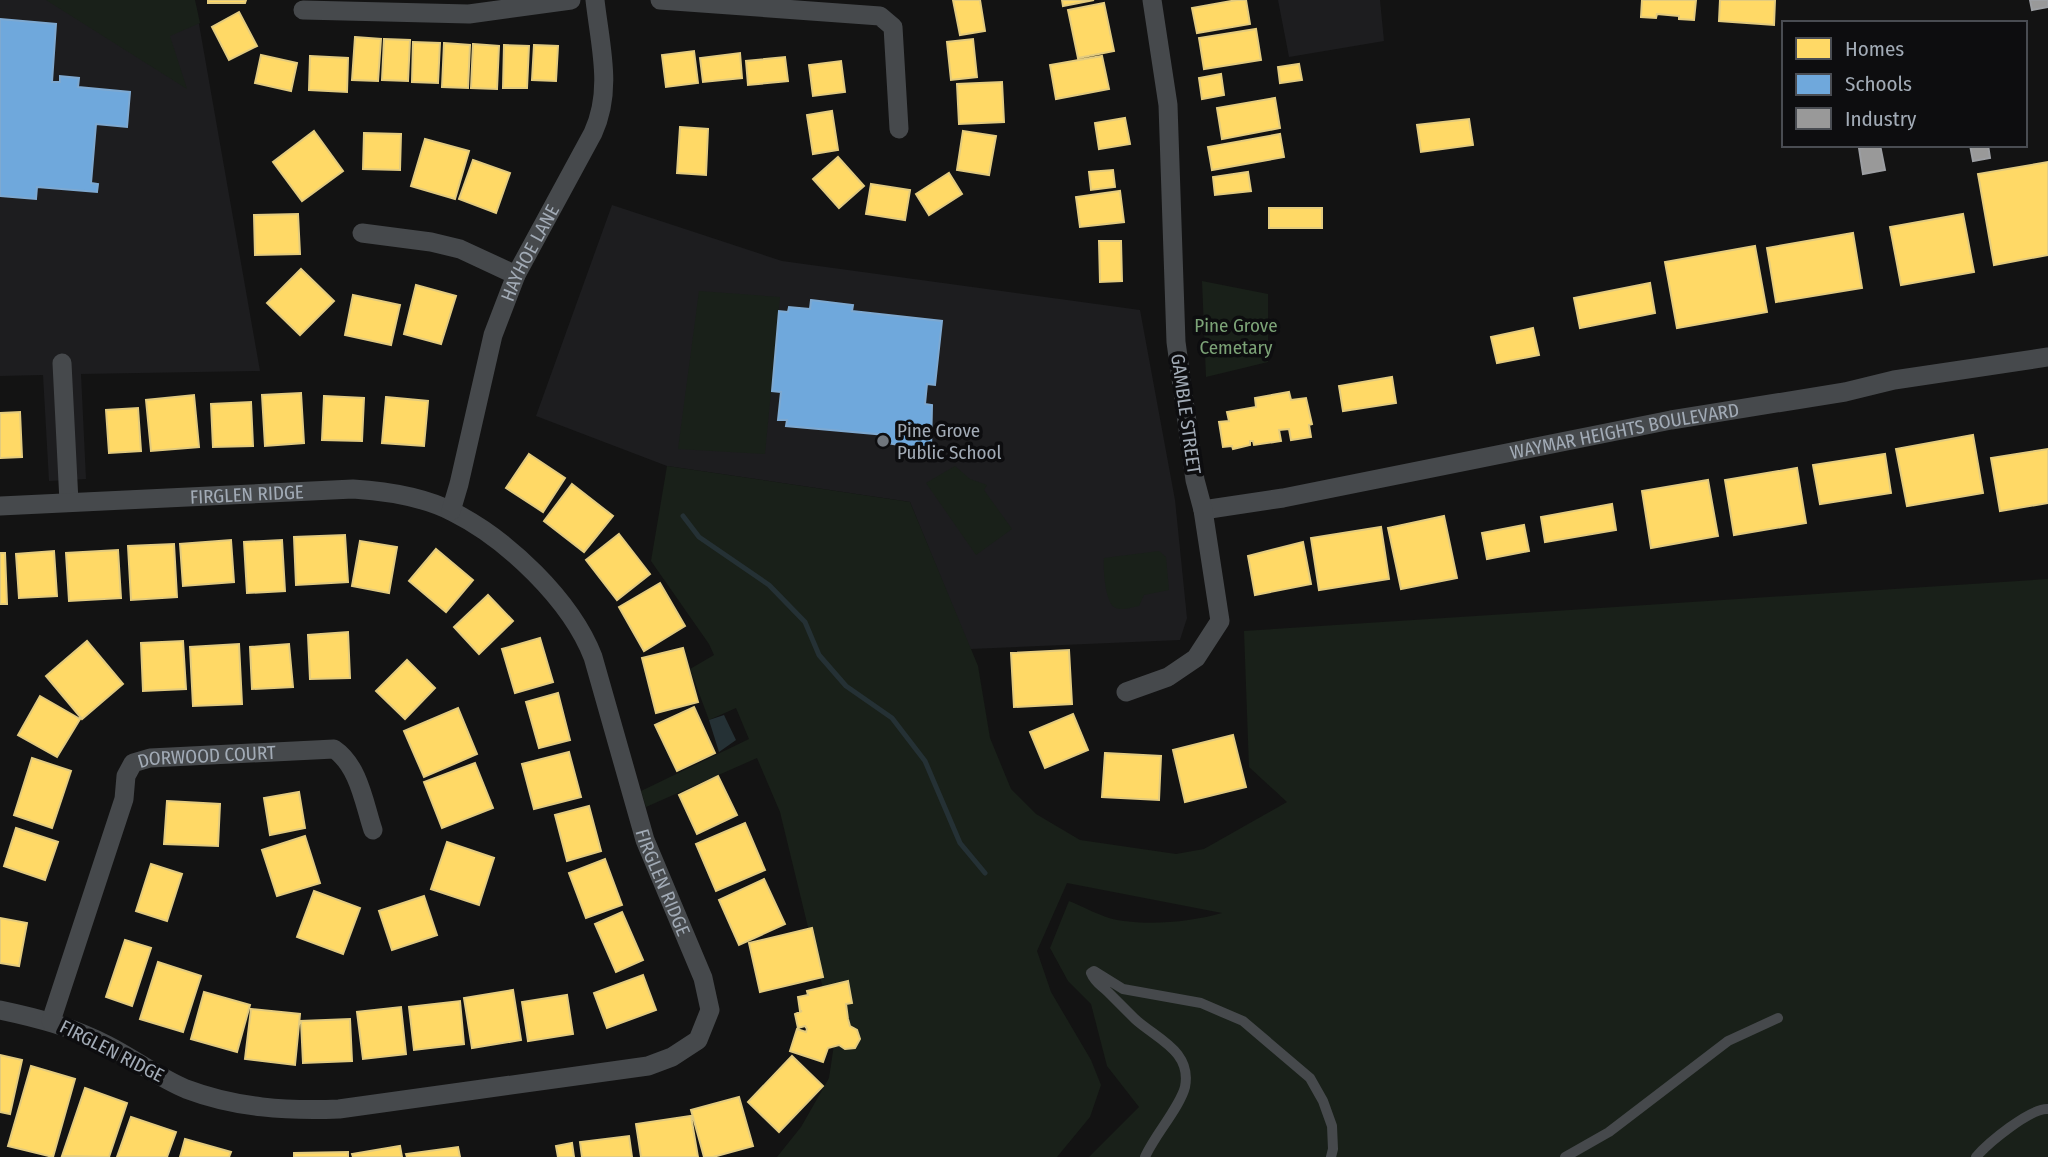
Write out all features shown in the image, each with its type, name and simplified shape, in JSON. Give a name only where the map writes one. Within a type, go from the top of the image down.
[{"type":"street","points":[[303,10],[469,14],[571,0]]},
{"type":"street","name":"HAYHOE LANE","points":[[451,511],[493,335],[516,275],[593,133],[602,109],[605,87],[594,0]]},
{"type":"street","points":[[660,0],[880,16],[893,27],[899,129]]},
{"type":"street","name":"GAMBLE STREET","points":[[1126,692],[1168,677],[1196,658],[1220,621],[1203,510],[1195,480],[1176,342],[1168,105],[1152,0]]},
{"type":"street","points":[[362,233],[431,242],[460,250],[516,275]]},
{"type":"street","name":"WAYMAR HEIGHTS BOULEVARD","points":[[1203,510],[1296,496],[1671,420],[1845,392],[1906,378],[2048,357]]},
{"type":"street","points":[[62,363],[69,502]]},
{"type":"street","name":"FIRGLEN RIDGE","points":[[0,506],[339,488],[389,493],[451,511],[482,529],[510,552],[560,602],[585,637],[645,840],[703,978],[709,1010],[698,1040],[672,1057],[648,1066],[339,1109],[300,1111],[244,1105],[203,1095],[183,1087],[106,1044],[51,1021],[0,1010]]},
{"type":"street","name":"DORWOOD COURT","points":[[51,1021],[124,799],[126,776],[133,763],[150,758],[334,750],[346,758],[353,771],[373,830]]},
{"type":"lane","points":[[1145,1157],[1184,1089],[1185,1072],[1182,1059],[1168,1043],[1136,1020],[1105,989],[1094,982],[1091,973],[1094,971],[1123,989],[1201,1003],[1243,1021],[1310,1078],[1323,1101],[1332,1126],[1331,1157]]},
{"type":"lane","points":[[1565,1157],[1609,1132],[1728,1041],[1778,1018]]},
{"type":"lane","points":[[1976,1157],[1983,1148],[2025,1118],[2042,1109],[2048,1109]]},
{"type":"shaded area","points":[[0,0],[173,0],[196,7],[260,371],[81,374],[86,479],[49,481],[43,375],[0,376]]},
{"type":"shaded area","points":[[1278,0],[1380,0],[1384,41],[1289,57]]},
{"type":"shaded area","name":"Pine Grove Public School","points":[[612,205],[782,261],[1140,310],[1175,500],[1187,618],[1180,640],[970,649],[910,502],[667,466],[536,416]]},
{"type":"shaded area","points":[[724,715],[736,740],[719,752],[709,720]]},
{"type":"green space","points":[[46,0],[195,0],[200,23],[170,36],[187,89]]},
{"type":"green space","name":"Pine Grove Cemetary","points":[[1202,281],[1268,294],[1268,362],[1206,377]]},
{"type":"green space","points":[[699,291],[780,297],[765,454],[678,449]]},
{"type":"green space","points":[[667,466],[910,502],[978,666],[990,738],[1011,789],[1036,814],[1080,840],[1176,854],[1204,849],[1287,802],[1249,767],[1244,631],[2048,579],[2048,1157],[1089,1157],[1139,1107],[1107,1066],[1091,1004],[1068,981],[1050,948],[1069,901],[1122,921],[1181,921],[1222,913],[1067,883],[1037,951],[1051,992],[1091,1060],[1101,1085],[1090,1117],[1057,1157],[777,1157],[801,1127],[829,1078],[835,1038],[780,812],[757,758],[646,807],[641,791],[749,739],[736,708],[709,720],[690,669],[714,655],[651,561]]},
{"type":"green space","points":[[955,466],[970,479],[987,485],[984,490],[1012,529],[976,555],[926,483]]},
{"type":"green space","points":[[1159,551],[1166,557],[1169,590],[1144,595],[1139,606],[1121,609],[1112,605],[1106,586],[1104,558]]},
{"type":"building: Homes","points":[[208,0],[246,0],[245,3],[208,3]]},
{"type":"building: Homes","points":[[953,0],[980,0],[985,31],[960,35]]},
{"type":"building: Homes","points":[[1062,0],[1094,0],[1063,6]]},
{"type":"building: Homes","points":[[1246,0],[1250,24],[1197,33],[1192,8]]},
{"type":"building: Homes","points":[[1642,0],[1696,0],[1694,20],[1657,14],[1656,18],[1641,17]]},
{"type":"building: Homes","points":[[1720,0],[1775,0],[1774,25],[1719,21]]},
{"type":"building: Homes","points":[[1104,3],[1114,51],[1078,58],[1068,10]]},
{"type":"building: Homes","points":[[239,12],[257,46],[229,60],[212,27]]},
{"type":"building: Homes","points":[[1256,29],[1261,60],[1204,69],[1199,38]]},
{"type":"building: Homes","points":[[355,37],[381,39],[378,81],[352,80]]},
{"type":"building: Homes","points":[[384,39],[410,40],[408,81],[382,80]]},
{"type":"building: Homes","points":[[973,39],[977,77],[951,80],[947,42]]},
{"type":"building: Homes","points":[[413,42],[440,43],[438,83],[412,82]]},
{"type":"building: Homes","points":[[444,43],[470,45],[468,88],[442,87]]},
{"type":"building: Homes","points":[[473,44],[499,46],[497,89],[471,88]]},
{"type":"building: Homes","points":[[504,45],[529,46],[527,88],[503,88]]},
{"type":"building: Homes","points":[[534,45],[558,46],[556,81],[532,80]]},
{"type":"building: Homes","points":[[694,51],[698,83],[666,87],[662,55]]},
{"type":"building: Homes","points":[[740,53],[742,78],[703,82],[700,58]]},
{"type":"building: Homes","points":[[261,55],[297,63],[291,91],[255,83]]},
{"type":"building: Homes","points":[[310,56],[348,58],[347,92],[309,90]]},
{"type":"building: Homes","points":[[1102,56],[1109,89],[1056,99],[1050,65]]},
{"type":"building: Homes","points":[[785,57],[788,81],[748,85],[746,61]]},
{"type":"building: Homes","points":[[841,61],[845,92],[813,96],[809,65]]},
{"type":"building: Homes","points":[[1299,64],[1302,80],[1280,83],[1278,67]]},
{"type":"building: Homes","points":[[1221,74],[1224,95],[1202,99],[1199,78]]},
{"type":"building: Homes","points":[[1002,82],[1004,122],[959,124],[957,84]]},
{"type":"building: Homes","points":[[1275,98],[1280,128],[1222,139],[1217,108]]},
{"type":"building: Homes","points":[[832,111],[838,150],[813,154],[807,115]]},
{"type":"building: Homes","points":[[1125,118],[1130,144],[1099,149],[1095,123]]},
{"type":"building: Homes","points":[[1469,119],[1473,145],[1421,152],[1417,125]]},
{"type":"building: Homes","points":[[680,127],[708,129],[706,175],[677,173]]},
{"type":"building: Homes","points":[[314,131],[343,171],[302,201],[273,162]]},
{"type":"building: Homes","points":[[963,131],[996,136],[989,175],[957,170]]},
{"type":"building: Homes","points":[[364,133],[401,134],[400,170],[363,169]]},
{"type":"building: Homes","points":[[1280,134],[1284,157],[1212,170],[1208,147]]},
{"type":"building: Homes","points":[[425,139],[469,151],[455,199],[411,186]]},
{"type":"building: Homes","points":[[838,157],[864,186],[839,208],[813,179]]},
{"type":"building: Homes","points":[[473,160],[510,173],[496,213],[459,199]]},
{"type":"building: Homes","points":[[2048,162],[2048,255],[1994,265],[1978,174]]},
{"type":"building: Homes","points":[[1113,170],[1115,187],[1091,190],[1089,172]]},
{"type":"building: Homes","points":[[1248,172],[1251,191],[1215,195],[1213,177]]},
{"type":"building: Homes","points":[[949,173],[962,194],[929,215],[916,194]]},
{"type":"building: Homes","points":[[871,184],[910,190],[905,220],[866,214]]},
{"type":"building: Homes","points":[[1120,191],[1124,222],[1080,227],[1076,197]]},
{"type":"building: Homes","points":[[1269,208],[1322,208],[1322,228],[1269,228]]},
{"type":"building: Homes","points":[[298,214],[300,254],[255,255],[254,215]]},
{"type":"building: Homes","points":[[1963,214],[1974,272],[1901,285],[1890,227]]},
{"type":"building: Homes","points":[[1853,233],[1862,288],[1776,302],[1767,248]]},
{"type":"building: Homes","points":[[1099,241],[1121,241],[1122,281],[1100,282]]},
{"type":"building: Homes","points":[[1755,246],[1767,312],[1677,328],[1665,262]]},
{"type":"building: Homes","points":[[301,269],[334,301],[300,335],[267,303]]},
{"type":"building: Homes","points":[[1650,283],[1655,313],[1580,328],[1574,298]]},
{"type":"building: Homes","points":[[416,285],[456,296],[441,344],[404,334]]},
{"type":"building: Homes","points":[[353,295],[400,305],[391,345],[345,335]]},
{"type":"building: Homes","points":[[1533,328],[1539,355],[1497,363],[1491,337]]},
{"type":"building: Homes","points":[[1392,377],[1396,403],[1343,411],[1339,386]]},
{"type":"building: Homes","points":[[1289,392],[1291,400],[1306,398],[1312,424],[1309,425],[1311,437],[1291,440],[1289,429],[1279,430],[1281,441],[1254,445],[1253,441],[1250,441],[1250,445],[1233,449],[1232,446],[1223,447],[1219,422],[1229,421],[1227,412],[1256,407],[1255,398]]},
{"type":"building: Homes","points":[[301,393],[304,443],[265,446],[262,395]]},
{"type":"building: Homes","points":[[194,395],[199,447],[151,451],[146,400]]},
{"type":"building: Homes","points":[[324,396],[364,398],[362,441],[322,440]]},
{"type":"building: Homes","points":[[386,397],[428,401],[424,446],[382,443]]},
{"type":"building: Homes","points":[[251,402],[253,446],[213,447],[211,404]]},
{"type":"building: Homes","points":[[138,408],[141,451],[109,453],[106,410]]},
{"type":"building: Homes","points":[[20,412],[22,457],[0,458],[0,413]]},
{"type":"building: Homes","points":[[1973,435],[1983,493],[1907,506],[1896,449]]},
{"type":"building: Homes","points":[[2048,449],[2048,503],[2000,511],[1991,458]]},
{"type":"building: Homes","points":[[529,454],[565,478],[543,512],[506,488]]},
{"type":"building: Homes","points":[[1885,454],[1891,493],[1820,504],[1813,465]]},
{"type":"building: Homes","points":[[1797,468],[1806,523],[1734,535],[1725,480]]},
{"type":"building: Homes","points":[[1708,480],[1718,536],[1651,548],[1642,491]]},
{"type":"building: Homes","points":[[572,484],[613,516],[584,552],[544,521]]},
{"type":"building: Homes","points":[[1612,504],[1616,530],[1545,542],[1541,517]]},
{"type":"building: Homes","points":[[1444,516],[1457,578],[1401,589],[1388,528]]},
{"type":"building: Homes","points":[[1524,525],[1529,551],[1487,559],[1482,533]]},
{"type":"building: Homes","points":[[1381,527],[1389,579],[1319,590],[1311,538]]},
{"type":"building: Homes","points":[[619,534],[650,574],[617,600],[586,560]]},
{"type":"building: Homes","points":[[345,535],[348,582],[296,585],[294,537]]},
{"type":"building: Homes","points":[[231,540],[234,582],[183,586],[180,544]]},
{"type":"building: Homes","points":[[282,540],[285,591],[247,593],[244,542]]},
{"type":"building: Homes","points":[[360,541],[397,547],[389,593],[352,586]]},
{"type":"building: Homes","points":[[1303,542],[1311,584],[1255,595],[1248,556]]},
{"type":"building: Homes","points":[[174,544],[177,597],[131,600],[128,546]]},
{"type":"building: Homes","points":[[436,549],[473,580],[446,612],[409,581]]},
{"type":"building: Homes","points":[[118,550],[121,598],[69,601],[66,553]]},
{"type":"building: Homes","points":[[54,551],[57,596],[19,598],[16,554]]},
{"type":"building: Homes","points":[[0,553],[5,553],[7,604],[0,604]]},
{"type":"building: Homes","points":[[660,583],[685,626],[644,651],[619,607]]},
{"type":"building: Homes","points":[[488,595],[513,621],[479,654],[454,627]]},
{"type":"building: Homes","points":[[348,632],[350,678],[310,679],[308,635]]},
{"type":"building: Homes","points":[[540,638],[553,682],[515,693],[502,649]]},
{"type":"building: Homes","points":[[87,641],[123,684],[82,719],[46,676]]},
{"type":"building: Homes","points":[[183,641],[186,689],[143,691],[141,643]]},
{"type":"building: Homes","points":[[239,644],[242,704],[193,706],[190,647]]},
{"type":"building: Homes","points":[[289,644],[293,687],[252,689],[250,647]]},
{"type":"building: Homes","points":[[683,648],[698,702],[656,713],[642,658]]},
{"type":"building: Homes","points":[[1069,650],[1072,704],[1014,707],[1011,653]]},
{"type":"building: Homes","points":[[407,660],[435,688],[405,719],[376,691]]},
{"type":"building: Homes","points":[[558,693],[570,740],[539,748],[526,702]]},
{"type":"building: Homes","points":[[40,696],[80,719],[57,757],[18,735]]},
{"type":"building: Homes","points":[[694,707],[715,753],[677,771],[655,725]]},
{"type":"building: Homes","points":[[458,708],[477,754],[424,777],[404,731]]},
{"type":"building: Homes","points":[[1073,714],[1088,750],[1045,768],[1030,732]]},
{"type":"building: Homes","points":[[1233,735],[1246,787],[1185,802],[1173,750]]},
{"type":"building: Homes","points":[[569,752],[581,797],[534,809],[522,764]]},
{"type":"building: Homes","points":[[1105,753],[1161,756],[1159,800],[1102,797]]},
{"type":"building: Homes","points":[[32,758],[71,771],[52,828],[14,815]]},
{"type":"building: Homes","points":[[475,763],[493,808],[442,828],[424,782]]},
{"type":"building: Homes","points":[[718,776],[737,815],[697,834],[679,795]]},
{"type":"building: Homes","points":[[299,792],[305,828],[270,835],[264,798]]},
{"type":"building: Homes","points":[[167,801],[220,804],[218,846],[164,844]]},
{"type":"building: Homes","points":[[589,806],[601,851],[567,861],[555,815]]},
{"type":"building: Homes","points":[[745,823],[765,870],[716,891],[696,844]]},
{"type":"building: Homes","points":[[16,828],[58,842],[45,880],[4,866]]},
{"type":"building: Homes","points":[[305,836],[320,883],[277,896],[262,850]]},
{"type":"building: Homes","points":[[447,842],[494,858],[479,905],[431,889]]},
{"type":"building: Homes","points":[[605,859],[622,905],[586,918],[569,873]]},
{"type":"building: Homes","points":[[151,864],[182,874],[167,921],[136,911]]},
{"type":"building: Homes","points":[[764,879],[785,924],[739,945],[719,900]]},
{"type":"building: Homes","points":[[314,891],[360,908],[343,954],[297,937]]},
{"type":"building: Homes","points":[[424,896],[437,935],[392,950],[379,911]]},
{"type":"building: Homes","points":[[622,912],[643,960],[616,972],[595,924]]},
{"type":"building: Homes","points":[[0,918],[27,923],[19,966],[0,963]]},
{"type":"building: Homes","points":[[812,928],[823,977],[760,992],[749,943]]},
{"type":"building: Homes","points":[[125,940],[151,948],[132,1006],[106,997]]},
{"type":"building: Homes","points":[[158,962],[201,976],[183,1032],[140,1019]]},
{"type":"building: Homes","points":[[643,975],[656,1010],[607,1028],[594,993]]},
{"type":"building: Homes","points":[[848,981],[852,1003],[846,1004],[848,1019],[860,1039],[855,1048],[845,1049],[839,1045],[828,1048],[823,1062],[790,1051],[797,1029],[806,1032],[807,1029],[805,1026],[798,1028],[795,1014],[802,1011],[798,997],[808,995],[807,991]]},
{"type":"building: Homes","points":[[513,990],[521,1040],[472,1048],[464,998]]},
{"type":"building: Homes","points":[[204,992],[250,1005],[237,1052],[191,1039]]},
{"type":"building: Homes","points":[[567,995],[573,1034],[528,1041],[522,1002]]},
{"type":"building: Homes","points":[[460,1001],[464,1044],[414,1050],[409,1007]]},
{"type":"building: Homes","points":[[401,1007],[406,1054],[363,1059],[357,1012]]},
{"type":"building: Homes","points":[[251,1009],[300,1014],[295,1065],[245,1059]]},
{"type":"building: Homes","points":[[350,1019],[352,1061],[303,1063],[301,1021]]},
{"type":"building: Homes","points":[[0,1055],[22,1060],[10,1114],[0,1112]]},
{"type":"building: Homes","points":[[792,1056],[823,1086],[779,1132],[748,1102]]},
{"type":"building: Homes","points":[[31,1066],[75,1079],[53,1157],[8,1146]]},
{"type":"building: Homes","points":[[85,1088],[127,1103],[109,1157],[62,1156]]},
{"type":"building: Homes","points":[[739,1097],[753,1146],[704,1157],[691,1110]]},
{"type":"building: Homes","points":[[691,1116],[698,1157],[641,1157],[636,1124]]},
{"type":"building: Homes","points":[[131,1117],[176,1132],[167,1157],[117,1157]]},
{"type":"building: Homes","points":[[629,1136],[632,1157],[582,1157],[580,1142]]},
{"type":"building: Homes","points":[[185,1139],[231,1152],[229,1157],[180,1157]]},
{"type":"building: Homes","points":[[572,1143],[574,1157],[558,1157],[556,1146]]},
{"type":"building: Homes","points":[[400,1146],[402,1157],[353,1157],[352,1154]]},
{"type":"building: Homes","points":[[458,1147],[460,1157],[407,1157],[406,1154]]},
{"type":"building: Homes","points":[[348,1152],[348,1157],[294,1157],[294,1153]]},
{"type":"building: Schools","points":[[0,19],[56,24],[52,82],[60,82],[60,76],[79,78],[78,87],[130,92],[127,127],[96,124],[91,183],[98,184],[97,192],[37,187],[36,199],[0,196]]},
{"type":"building: Schools","points":[[811,300],[853,305],[852,311],[942,321],[935,385],[927,384],[925,404],[932,405],[931,450],[886,443],[886,435],[786,426],[787,420],[778,420],[781,392],[772,391],[779,311],[788,312],[789,307],[810,309]]},
{"type":"building: Industry","points":[[2030,0],[2048,0],[2048,7],[2032,10]]},
{"type":"building: Industry","points":[[1880,147],[1885,170],[1863,174],[1859,148]]},
{"type":"building: Industry","points":[[1970,147],[1988,147],[1990,158],[1973,161]]},
{"type":"waterway","points":[[683,516],[699,537],[769,585],[805,622],[819,655],[846,686],[892,718],[925,761],[960,843],[985,873]]},
{"type":"place","name":"Pine Grove Public School","points":[[883,441]]}]
